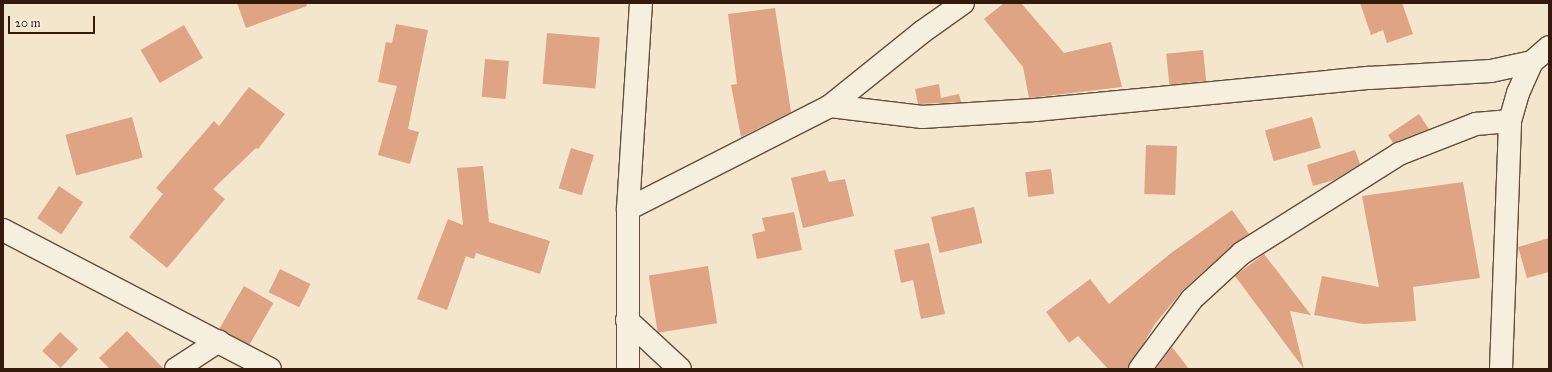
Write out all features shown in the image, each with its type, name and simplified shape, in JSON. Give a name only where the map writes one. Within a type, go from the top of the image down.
[{"type":"street","points":[[628,369],[628,209],[640,3]]},
{"type":"street","points":[[628,209],[830,106],[922,32],[963,3]]},
{"type":"street","points":[[1502,369],[1510,121],[1518,93],[1532,62],[1549,47]]},
{"type":"street","points":[[830,106],[929,116],[1035,110],[1369,78],[1491,71],[1532,62]]},
{"type":"street","points":[[1140,369],[1192,299],[1242,253],[1399,154],[1476,124],[1510,121]]},
{"type":"street","points":[[3,230],[270,369]]},
{"type":"street","points":[[627,320],[680,369]]},
{"type":"street","points":[[176,369],[218,341]]},
{"type":"building","points":[[237,3],[306,3],[307,6],[246,28]]},
{"type":"building","points":[[1004,3],[1021,3],[1064,53],[1111,42],[1122,87],[1029,98],[1023,67],[984,19]]},
{"type":"building","points":[[1360,3],[1402,3],[1413,34],[1387,43],[1383,30],[1371,35]]},
{"type":"building","points":[[775,8],[791,112],[741,137],[731,85],[737,84],[728,14]]},
{"type":"building","points":[[396,24],[428,30],[408,129],[419,132],[410,164],[378,155],[397,86],[378,82],[386,42],[392,43]]},
{"type":"building","points":[[184,25],[203,58],[160,83],[141,50]]},
{"type":"building","points":[[547,33],[600,38],[595,88],[543,84]]},
{"type":"building","points":[[1203,50],[1206,81],[1169,85],[1166,54]]},
{"type":"building","points":[[485,59],[509,61],[506,99],[482,97]]},
{"type":"building","points":[[939,84],[941,98],[959,94],[961,102],[918,104],[915,89]]},
{"type":"building","points":[[249,87],[285,114],[258,149],[256,148],[213,189],[225,199],[167,268],[129,237],[163,194],[156,188],[214,121],[219,126]]},
{"type":"building","points":[[1419,114],[1429,129],[1393,143],[1388,135]]},
{"type":"building","points":[[132,117],[143,158],[76,175],[65,135]]},
{"type":"building","points":[[1312,117],[1321,148],[1274,161],[1265,131]]},
{"type":"building","points":[[1146,145],[1177,146],[1175,195],[1144,194]]},
{"type":"building","points":[[571,148],[594,155],[582,195],[559,188]]},
{"type":"building","points":[[1355,150],[1360,164],[1334,180],[1313,186],[1307,165]]},
{"type":"building","points":[[483,166],[489,222],[550,241],[540,274],[476,253],[474,259],[466,256],[447,310],[417,299],[448,219],[463,225],[457,168]]},
{"type":"building","points":[[1051,169],[1054,194],[1028,197],[1025,172]]},
{"type":"building","points":[[825,170],[829,182],[845,179],[854,216],[803,228],[791,178]]},
{"type":"building","points":[[1463,182],[1480,278],[1413,287],[1416,321],[1363,324],[1314,315],[1322,276],[1379,287],[1362,196]]},
{"type":"building","points":[[59,186],[83,202],[61,235],[37,218]]},
{"type":"building","points":[[974,207],[982,243],[939,253],[931,217]]},
{"type":"building","points":[[1232,210],[1249,234],[1234,244],[1183,290],[1155,324],[1128,369],[1108,369],[1078,336],[1069,343],[1046,312],[1090,279],[1109,304],[1171,253]]},
{"type":"building","points":[[794,212],[802,250],[757,259],[752,234],[765,231],[762,218]]},
{"type":"building","points":[[1549,238],[1549,272],[1527,278],[1518,247]]},
{"type":"building","points":[[929,243],[945,314],[921,319],[913,280],[901,283],[894,250]]},
{"type":"building","points":[[1264,254],[1311,315],[1290,311],[1304,369],[1235,276]]},
{"type":"building","points":[[708,266],[717,323],[658,333],[649,275]]},
{"type":"building","points":[[280,269],[311,284],[299,307],[269,292]]},
{"type":"building","points":[[244,286],[273,303],[249,345],[220,328]]},
{"type":"building","points":[[127,331],[164,369],[110,369],[99,358]]},
{"type":"building","points":[[60,332],[78,349],[61,368],[42,351]]},
{"type":"building","points":[[1172,347],[1189,369],[1156,369]]}]
